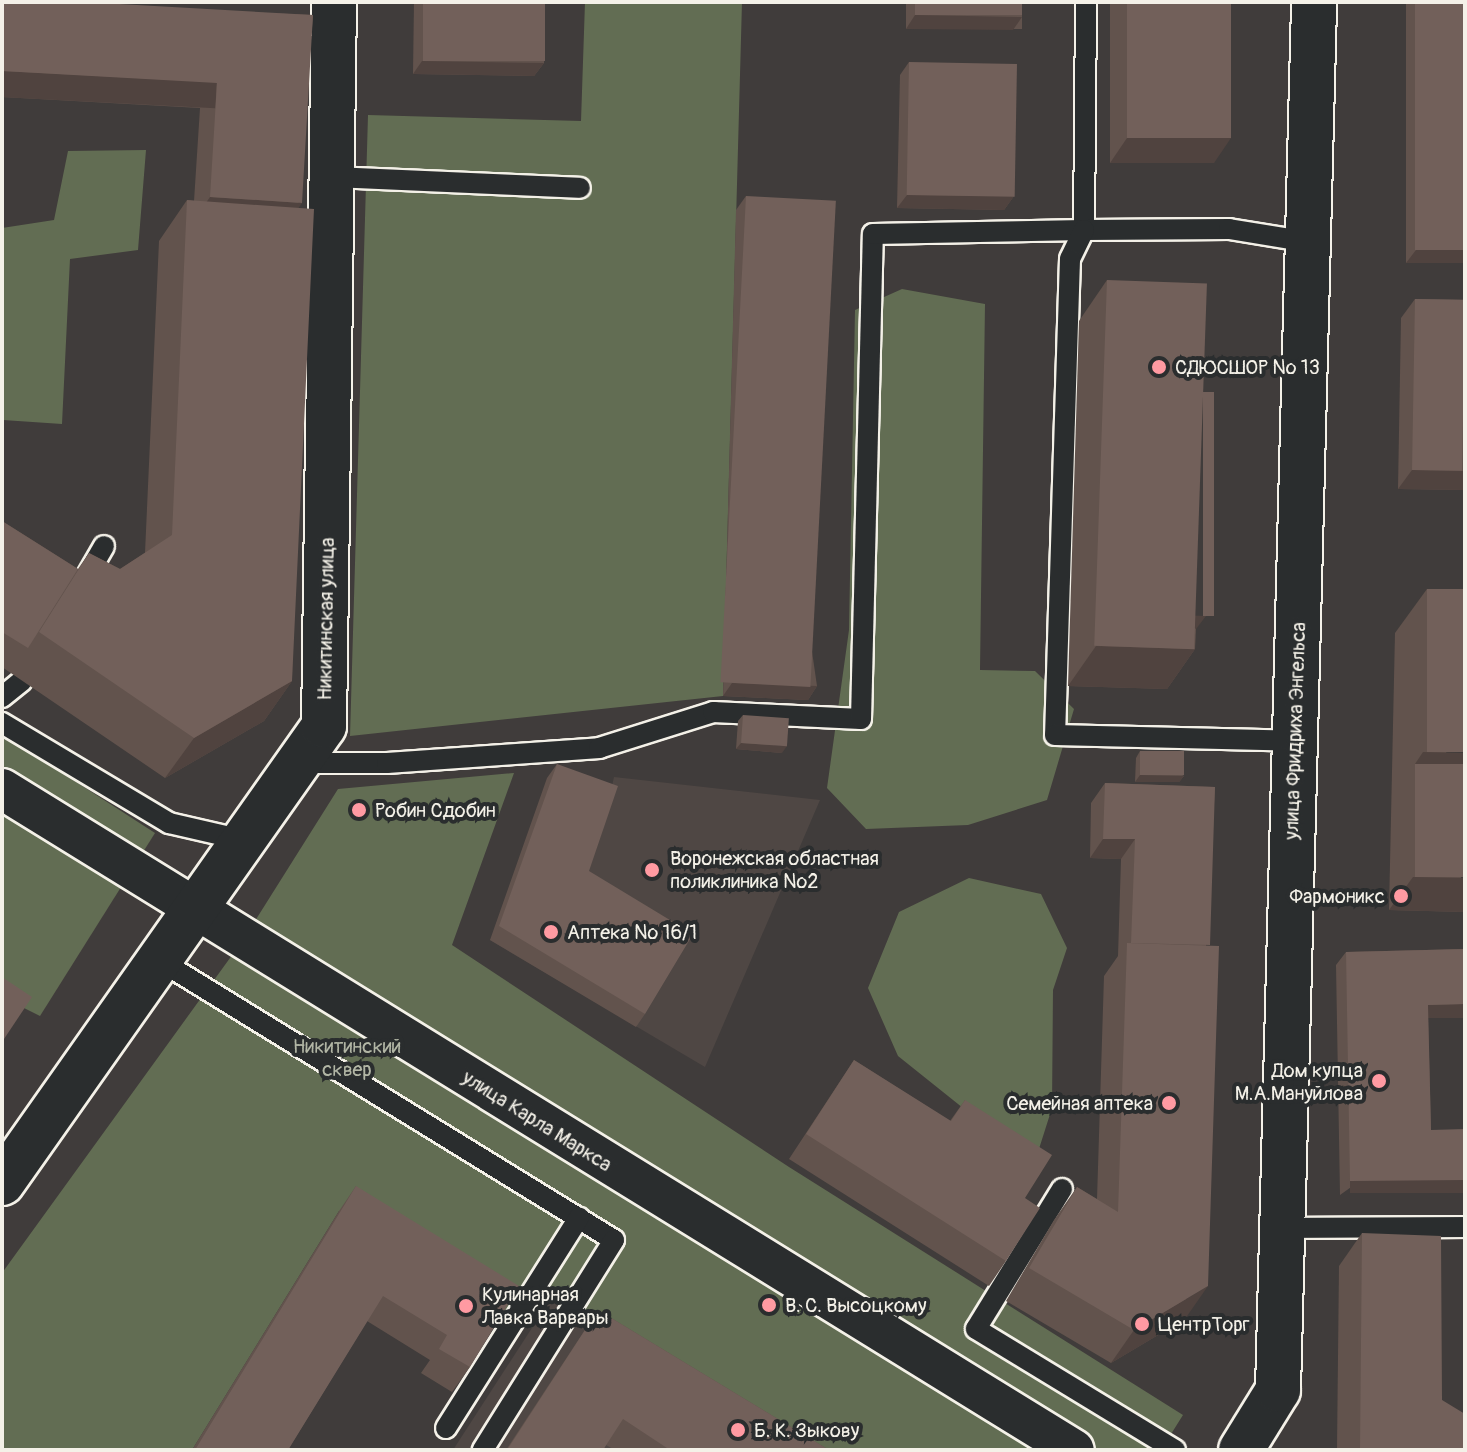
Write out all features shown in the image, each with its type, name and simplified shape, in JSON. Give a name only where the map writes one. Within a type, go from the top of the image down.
[{"type":"street","name":"Никитинская улица","points":[[2,1183],[324,726],[334,2]]},
{"type":"street","name":"улица Фридриха Энгельса","points":[[1241,1450],[1278,1390],[1314,2]]},
{"type":"street","name":"улица Карла Маркса","points":[[2,789],[1074,1450]]},
{"type":"lane","points":[[1086,2],[1084,230],[1070,259],[1055,735],[1295,741]]},
{"type":"lane","points":[[332,177],[580,188]]},
{"type":"lane","points":[[298,763],[387,763],[599,748],[713,712],[861,719],[873,234],[1229,229],[1308,242]]},
{"type":"lane","points":[[72,599],[104,546]]},
{"type":"lane","points":[[2,697],[22,681]]},
{"type":"lane","points":[[2,723],[169,823],[243,840]]},
{"type":"lane","points":[[159,960],[614,1240],[483,1450]]},
{"type":"lane","points":[[1062,1189],[976,1329],[1175,1450]]},
{"type":"lane","points":[[446,1428],[579,1218]]},
{"type":"lane","points":[[1282,1228],[1465,1227]]},
{"type":"shaded area","name":"Воронежская областная поликлиника №2","points":[[614,777],[820,800],[705,1067],[490,940],[609,799]]},
{"type":"shaded area","points":[[550,1300],[789,1450],[453,1450]]},
{"type":"green space","points":[[585,2],[742,2],[723,696],[350,736],[368,115],[581,121]]},
{"type":"green space","points":[[146,150],[138,250],[70,259],[62,424],[3,420],[2,228],[54,220],[68,151]]},
{"type":"green space","points":[[902,289],[985,304],[980,670],[1035,671],[1074,709],[1047,800],[968,825],[866,829],[827,788],[849,630],[855,310]]},
{"type":"green space","points":[[2,734],[155,833],[40,1016],[2,997]]},
{"type":"green space","name":"Никитинский сквер","points":[[514,773],[452,945],[789,1167],[1183,1415],[1161,1450],[789,1450],[550,1300],[532,1328],[339,1211],[192,1450],[2,1450],[2,1273],[243,940],[338,789]]},
{"type":"green space","points":[[969,878],[1041,894],[1067,948],[1053,990],[1052,1108],[1038,1152],[988,1128],[898,1056],[868,988],[899,912]]},
{"type":"building","points":[[2,2],[84,2],[313,15],[302,203],[210,197],[217,83],[2,71]]},
{"type":"building","points":[[423,2],[545,2],[545,61],[423,61]]},
{"type":"building","points":[[915,2],[1022,2],[1022,15],[915,15]]},
{"type":"building","points":[[1127,2],[1231,2],[1231,138],[1127,138]]},
{"type":"building","points":[[1415,2],[1465,2],[1465,250],[1415,250]]},
{"type":"building","points":[[909,62],[1017,64],[1015,197],[907,195]]},
{"type":"building","points":[[746,196],[836,201],[810,687],[721,682]]},
{"type":"building","points":[[187,200],[314,209],[292,681],[194,738],[39,632],[89,553],[120,569],[172,535]]},
{"type":"building","points":[[1107,280],[1207,283],[1194,649],[1094,646]]},
{"type":"building","points":[[1415,299],[1465,300],[1462,471],[1412,470]]},
{"type":"building","points":[[1203,392],[1214,392],[1214,616],[1203,616]]},
{"type":"building","points":[[2,521],[78,569],[28,648],[2,632]]},
{"type":"building","points":[[1427,589],[1465,589],[1465,752],[1427,752]]},
{"type":"building","points":[[743,715],[789,718],[787,746],[741,743]]},
{"type":"building","points":[[1140,751],[1184,751],[1184,775],[1140,775]]},
{"type":"building","points":[[557,764],[618,786],[589,871],[693,934],[645,1014],[499,926]]},
{"type":"building","points":[[1415,764],[1465,764],[1465,877],[1415,877]]},
{"type":"building","points":[[1105,783],[1215,787],[1210,945],[1131,943],[1135,839],[1103,839]]},
{"type":"building","points":[[1127,943],[1219,946],[1208,1286],[1134,1330],[1029,1268],[1077,1187],[1118,1212]]},
{"type":"building","name":"Дом купца М.А.Мануйлова","points":[[1465,949],[1465,1004],[1428,1005],[1431,1130],[1465,1129],[1465,1180],[1350,1181],[1346,952]]},
{"type":"building","points":[[2,977],[32,997],[2,1042]]},
{"type":"building","points":[[854,1060],[951,1121],[965,1100],[1052,1155],[1025,1198],[1040,1208],[1006,1261],[806,1134]]},
{"type":"building","points":[[356,1186],[519,1286],[470,1367],[439,1349],[447,1335],[383,1296],[288,1450],[195,1450]]},
{"type":"building","points":[[1362,1233],[1441,1236],[1442,1400],[1465,1414],[1465,1450],[1360,1450]]},
{"type":"building","points":[[598,1310],[829,1450],[670,1450],[623,1419],[603,1450],[507,1450]]},
{"type":"place","name":"СДЮСШОР № 13","points":[[1159,367]]},
{"type":"place","name":"Робин Сдобин","points":[[359,810]]},
{"type":"place","name":"Воронежская областная поликлиника №2","points":[[652,870]]},
{"type":"place","name":"Фармоникс","points":[[1401,896]]},
{"type":"place","name":"Аптека № 16/1","points":[[551,932]]},
{"type":"place","name":"Дом купца М.А.Мануйлова","points":[[1379,1081]]},
{"type":"place","name":"Семейная аптека","points":[[1169,1103]]},
{"type":"place","name":"В. С. Высоцкому","points":[[769,1305]]},
{"type":"place","name":"Кулинарная Лавка Варвары","points":[[466,1306]]},
{"type":"place","name":"ЦентрТорг","points":[[1142,1324]]},
{"type":"place","name":"Б. К. Зыкову","points":[[738,1430]]}]
